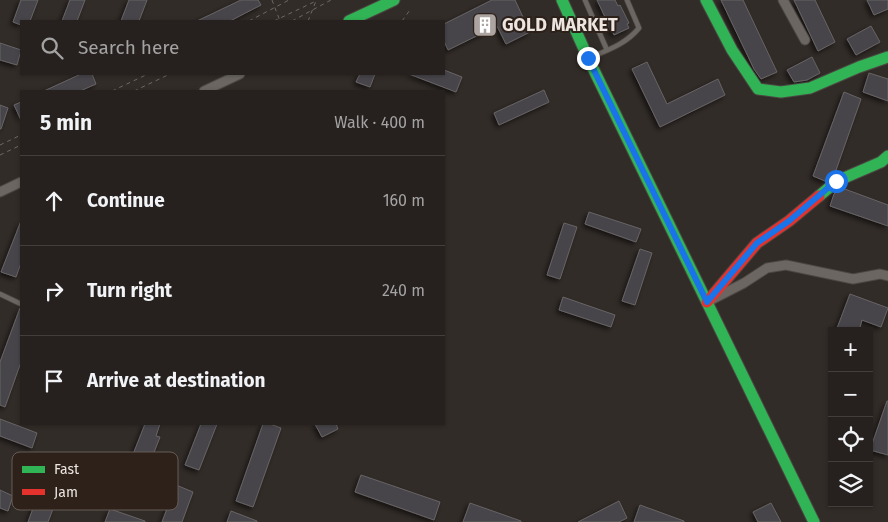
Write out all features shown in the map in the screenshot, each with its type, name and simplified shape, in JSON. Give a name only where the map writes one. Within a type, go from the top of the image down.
[{"type":"street","points":[[351,20],[394,0]]},
{"type":"street","points":[[562,0],[588,58],[814,522]]},
{"type":"street","points":[[706,0],[732,50],[758,89],[781,92],[810,88],[858,66],[888,56]]},
{"type":"street","points":[[783,0],[804,40]]},
{"type":"street","points":[[206,90],[238,75]]},
{"type":"street","points":[[707,302],[757,243],[789,221],[836,181],[881,162],[888,156]]},
{"type":"street","points":[[0,192],[20,182]]},
{"type":"street","points":[[707,302],[744,283],[767,268],[786,265],[853,279],[880,274],[888,276]]},
{"type":"lane","points":[[585,0],[607,50]]},
{"type":"lane","points":[[588,58],[627,40],[639,28],[627,0]]},
{"type":"lane","points":[[0,294],[20,304]]},
{"type":"path","points":[[272,0],[280,20],[316,0]]},
{"type":"path","points":[[251,20],[289,0]]},
{"type":"path","points":[[308,20],[316,0]]},
{"type":"path","points":[[294,20],[330,0]]},
{"type":"path","points":[[403,20],[410,10]]},
{"type":"path","points":[[114,90],[146,75]]},
{"type":"path","points":[[136,90],[168,75]]},
{"type":"path","points":[[0,145],[20,135]]},
{"type":"path","points":[[0,155],[20,145]]},
{"type":"building","points":[[21,0],[38,0],[30,20],[20,20],[20,25],[13,22]]},
{"type":"building","points":[[70,0],[85,0],[77,20],[62,20]]},
{"type":"building","points":[[129,0],[147,0],[139,20],[121,20]]},
{"type":"building","points":[[241,0],[258,0],[261,5],[232,20],[199,20]]},
{"type":"building","name":"GOLD MARKET","points":[[492,0],[515,0],[530,32],[506,44],[497,26],[448,50],[445,43],[445,24]]},
{"type":"building","points":[[597,0],[615,0],[618,6],[620,5],[629,23],[627,24],[629,28],[614,35],[611,28],[608,30],[603,18],[605,17]]},
{"type":"building","points":[[721,0],[743,0],[777,72],[761,79],[754,69]]},
{"type":"building","points":[[794,0],[815,0],[835,42],[818,51]]},
{"type":"building","points":[[867,0],[888,0],[888,9],[874,15]]},
{"type":"building","points":[[871,26],[880,42],[856,55],[847,39]]},
{"type":"building","points":[[0,43],[20,50],[17,65],[0,60]]},
{"type":"building","points":[[812,57],[820,73],[807,80],[794,82],[787,70]]},
{"type":"building","points":[[647,62],[667,104],[718,79],[725,95],[660,127],[632,69]]},
{"type":"building","points":[[445,70],[462,77],[456,92],[412,75],[445,75]]},
{"type":"building","points":[[869,73],[888,79],[888,101],[863,92]]},
{"type":"building","points":[[79,75],[92,75],[96,84],[82,90],[46,90]]},
{"type":"building","points":[[360,75],[375,75],[370,87],[356,82]]},
{"type":"building","points":[[544,90],[549,102],[499,125],[494,113]]},
{"type":"building","points":[[844,92],[861,99],[835,173],[825,181],[813,176]]},
{"type":"building","points":[[20,102],[20,118],[14,105]]},
{"type":"building","points":[[0,105],[8,108],[1,129],[0,129]]},
{"type":"building","points":[[842,188],[888,205],[888,226],[830,206],[834,194]]},
{"type":"building","points":[[589,212],[641,229],[636,242],[585,224]]},
{"type":"building","points":[[564,223],[577,227],[560,279],[547,275]]},
{"type":"building","points":[[20,224],[20,266],[16,277],[1,272]]},
{"type":"building","points":[[640,249],[652,253],[635,305],[622,301]]},
{"type":"building","points":[[850,294],[888,308],[881,327],[862,320],[860,327],[838,327]]},
{"type":"building","points":[[563,297],[615,315],[611,327],[559,310]]},
{"type":"building","points":[[20,308],[20,365],[5,407],[0,405],[0,362]]},
{"type":"building","points":[[888,401],[888,455],[873,451],[873,441]]},
{"type":"building","points":[[0,419],[37,433],[32,448],[0,436]]},
{"type":"building","points":[[145,425],[160,425],[156,436],[160,437],[154,452],[134,452]]},
{"type":"building","points":[[201,425],[217,425],[199,470],[185,465]]},
{"type":"building","points":[[263,425],[273,425],[281,428],[253,507],[236,501]]},
{"type":"building","points":[[316,425],[336,425],[338,429],[322,437]]},
{"type":"building","points":[[361,475],[440,502],[434,520],[355,492]]},
{"type":"building","points":[[178,486],[193,492],[182,522],[162,522],[167,510],[178,510]]},
{"type":"building","points":[[0,490],[12,496],[12,499],[8,511],[0,508]]},
{"type":"building","points":[[619,501],[627,518],[619,522],[578,522]]},
{"type":"building","points":[[470,503],[521,521],[521,522],[463,522]]},
{"type":"building","points":[[771,503],[781,522],[758,522],[753,512]]},
{"type":"building","points":[[640,505],[684,521],[684,522],[634,522]]},
{"type":"building","points":[[32,510],[53,510],[48,522],[28,522]]},
{"type":"building","points":[[110,510],[145,521],[145,522],[105,522]]},
{"type":"building","points":[[231,511],[257,521],[257,522],[227,522]]},
{"type":"traffic: fast","points":[[351,20],[394,0]]},
{"type":"traffic: fast","points":[[562,0],[588,58],[814,522]]},
{"type":"traffic: fast","points":[[706,0],[732,50],[758,89],[781,92],[810,88],[888,57]]},
{"type":"traffic: fast","points":[[819,196],[837,181],[881,162],[888,156]]},
{"type":"traffic: jam","points":[[707,302],[757,243],[789,221],[819,196]]},
{"type":"place","name":"GOLD MARKET","points":[[485,25]]},
{"type":"route","points":[[588,58],[707,302],[757,243],[789,221],[836,181]]}]
